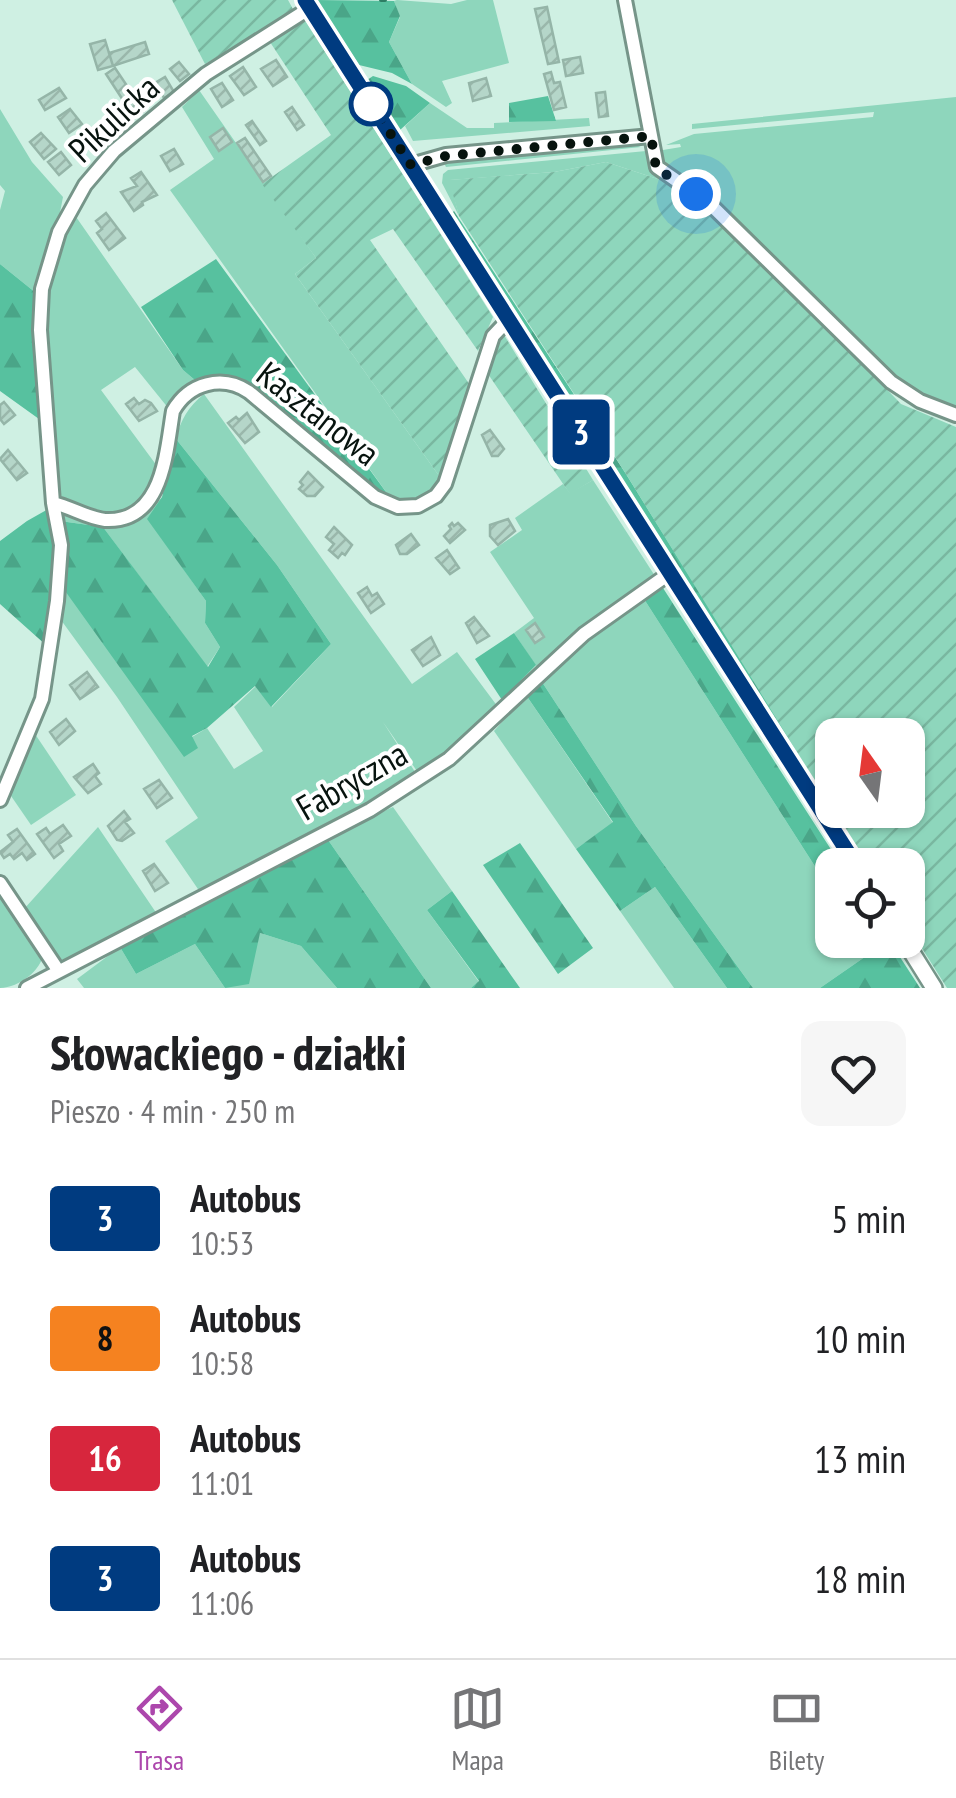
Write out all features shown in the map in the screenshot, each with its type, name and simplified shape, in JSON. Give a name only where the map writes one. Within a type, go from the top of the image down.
[{"type":"street","points":[[626,0],[656,168],[710,204],[892,382],[920,402],[956,415]]},
{"type":"street","points":[[308,4],[845,848]]},
{"type":"street","name":"Pikulicka","points":[[0,800],[42,699],[61,545],[41,379],[41,299],[51,254],[68,211],[114,150],[206,74],[308,4]]},
{"type":"street","points":[[411,165],[446,156],[651,136]]},
{"type":"street","name":"Kasztanowa","points":[[53,503],[104,520],[140,511],[156,492],[179,401],[204,384],[226,382],[250,392],[375,497],[403,508],[424,504],[445,484],[493,336],[509,320]]},
{"type":"street","name":"Fabryczna","points":[[27,988],[370,810],[449,759],[584,634],[670,573]]},
{"type":"street","points":[[0,883],[58,970]]},
{"type":"street","points":[[915,958],[934,988]]},
{"type":"green space","points":[[172,0],[288,0],[294,11],[205,64]]},
{"type":"green space","points":[[317,0],[394,1],[400,16],[389,42],[412,84],[392,73],[359,65]]},
{"type":"green space","points":[[493,0],[509,63],[442,81],[452,103],[446,107],[412,84],[389,42],[400,17],[394,1],[451,4]]},
{"type":"green space","points":[[304,18],[493,317],[478,351],[393,229],[370,240],[472,388],[442,480],[295,274],[316,258],[262,184],[331,135],[270,42]]},
{"type":"green space","points":[[373,76],[406,86],[430,103],[400,130],[367,80]]},
{"type":"green space","points":[[199,90],[316,258],[295,274],[442,480],[429,496],[394,503],[170,190],[214,159],[182,107]]},
{"type":"green space","points":[[548,96],[556,121],[509,122],[509,103]]},
{"type":"green space","points":[[956,97],[956,411],[911,391],[886,371],[667,171],[661,155],[663,150],[681,147],[666,145],[694,134],[873,117],[874,112],[692,129],[692,124]]},
{"type":"green space","points":[[430,103],[467,128],[589,118],[590,126],[413,141],[405,126]]},
{"type":"green space","points":[[0,109],[32,162],[63,197],[36,293],[0,264],[0,210],[5,191],[0,185]]},
{"type":"green space","points":[[632,144],[641,147],[446,167],[444,163]]},
{"type":"green space","points":[[646,151],[653,173],[670,183],[606,162],[554,172],[450,180],[459,216],[442,183],[448,170]]},
{"type":"green space","points":[[606,162],[670,183],[721,219],[901,404],[956,427],[956,988],[947,988],[925,953],[925,848],[858,848],[845,828],[925,828],[925,718],[815,718],[815,781],[626,474],[459,216],[449,180],[554,172]]},
{"type":"green space","points":[[454,211],[626,474],[815,778],[815,788],[450,215]]},
{"type":"green space","points":[[74,214],[183,370],[196,381],[169,409],[135,367],[101,390],[157,466],[138,501],[112,514],[97,513],[56,497],[45,346],[51,275]]},
{"type":"green space","points":[[216,259],[394,503],[381,498],[252,387],[222,377],[196,381],[183,370],[141,307]]},
{"type":"green space","points":[[0,264],[36,293],[39,419],[0,391]]},
{"type":"green space","points":[[504,335],[593,480],[570,494],[488,374],[496,342]]},
{"type":"green space","points":[[204,394],[412,684],[457,652],[498,707],[454,750],[419,774],[383,722],[417,775],[200,892],[165,841],[198,818],[61,620],[63,588],[192,737],[207,728],[234,769],[263,751],[234,707],[256,686],[272,707],[331,644],[277,565],[176,439],[186,414]]},
{"type":"green space","points":[[176,439],[277,565],[331,644],[271,707],[255,686],[207,728],[192,736],[198,748],[184,757],[63,588],[67,551],[60,521],[103,527],[208,667],[220,647],[205,623],[206,601],[147,519],[162,497]]},
{"type":"green space","points":[[593,480],[655,576],[614,605],[508,700],[502,700],[536,666],[514,633],[534,618],[490,552],[522,530],[515,518],[563,484],[570,493]]},
{"type":"green space","points":[[162,498],[148,519],[206,601],[205,623],[220,647],[207,667],[103,527],[60,521],[57,507],[133,519]]},
{"type":"green space","points":[[50,508],[56,539],[47,646],[0,604],[0,541]]},
{"type":"green space","points":[[663,588],[830,848],[815,848],[815,866],[644,599]]},
{"type":"green space","points":[[644,599],[815,866],[815,958],[863,958],[820,988],[753,988],[636,826],[542,682],[592,634]]},
{"type":"green space","points":[[514,633],[536,665],[502,700],[475,659]]},
{"type":"green space","points":[[542,682],[636,826],[753,988],[727,988],[655,887],[620,911],[576,849],[613,822],[526,695]]},
{"type":"green space","points":[[526,695],[613,823],[576,849],[494,731]]},
{"type":"green space","points":[[35,734],[76,795],[31,825],[9,793]]},
{"type":"green space","points":[[393,807],[452,891],[427,910],[479,982],[471,988],[431,988],[326,837]]},
{"type":"green space","points":[[98,827],[157,914],[61,960],[24,909]]},
{"type":"green space","points":[[840,828],[846,828],[858,848],[853,848]]},
{"type":"green space","points":[[326,837],[431,988],[337,988],[301,946],[260,933],[249,984],[225,988],[195,944],[136,974],[120,947]]},
{"type":"green space","points":[[520,843],[593,948],[558,974],[483,865]]},
{"type":"green space","points":[[655,887],[727,988],[674,988],[620,911]]},
{"type":"green space","points":[[0,890],[44,952],[39,966],[28,977],[0,988]]},
{"type":"green space","points":[[452,891],[520,988],[471,988],[479,981],[427,910]]},
{"type":"green space","points":[[260,933],[301,946],[337,988],[225,988]]},
{"type":"green space","points":[[195,944],[225,988],[84,988],[77,979],[120,947],[136,974]]},
{"type":"green space","points":[[863,958],[901,958],[920,988],[820,988]]},
{"type":"building","points":[[547,7],[559,62],[548,64],[535,9]]},
{"type":"building","points":[[105,40],[113,66],[98,70],[90,44]]},
{"type":"building","points":[[145,42],[149,54],[113,66],[109,53]]},
{"type":"building","points":[[580,57],[583,73],[566,76],[563,60]]},
{"type":"building","points":[[276,60],[287,77],[273,86],[261,69]]},
{"type":"building","points":[[179,62],[189,74],[180,81],[170,69]]},
{"type":"building","points":[[243,67],[256,87],[244,95],[230,76]]},
{"type":"building","points":[[115,68],[144,111],[134,117],[106,74]]},
{"type":"building","points":[[551,72],[554,83],[560,82],[566,107],[554,110],[544,74]]},
{"type":"building","points":[[165,77],[174,92],[164,98],[155,83]]},
{"type":"building","points":[[486,78],[491,96],[473,101],[469,83]]},
{"type":"building","points":[[222,83],[233,100],[222,107],[211,89]]},
{"type":"building","points":[[59,88],[66,98],[45,110],[39,100]]},
{"type":"building","points":[[605,92],[608,116],[599,117],[596,93]]},
{"type":"building","points":[[292,107],[304,125],[297,130],[285,112]]},
{"type":"building","points":[[70,109],[82,124],[69,133],[58,117]]},
{"type":"building","points":[[252,121],[266,141],[260,145],[246,125]]},
{"type":"building","points":[[223,128],[232,142],[219,151],[210,137]]},
{"type":"building","points":[[41,133],[56,149],[44,159],[30,142]]},
{"type":"building","points":[[245,138],[271,176],[263,182],[237,143]]},
{"type":"building","points":[[174,149],[183,164],[170,171],[161,156]]},
{"type":"building","points":[[61,152],[71,165],[59,175],[48,162]]},
{"type":"building","points":[[141,172],[157,195],[134,211],[121,192],[137,186],[131,178]]},
{"type":"building","points":[[106,213],[125,238],[109,250],[97,233],[102,229],[96,221]]},
{"type":"building","points":[[134,398],[139,404],[145,400],[151,403],[157,411],[139,421],[126,404]]},
{"type":"building","points":[[4,402],[15,415],[4,424],[0,405]]},
{"type":"building","points":[[247,413],[259,432],[245,443],[228,423]]},
{"type":"building","points":[[490,430],[504,449],[498,456],[492,456],[482,435]]},
{"type":"building","points":[[8,450],[27,473],[17,480],[0,459]]},
{"type":"building","points":[[308,472],[323,487],[315,496],[307,496],[299,489]]},
{"type":"building","points":[[508,519],[515,531],[498,545],[490,536],[490,525]]},
{"type":"building","points":[[452,523],[465,530],[450,543],[444,536]]},
{"type":"building","points":[[334,527],[352,545],[338,558],[329,550],[334,544],[326,537]]},
{"type":"building","points":[[411,534],[419,545],[400,554],[396,545]]},
{"type":"building","points":[[447,550],[459,568],[450,574],[436,558]]},
{"type":"building","points":[[367,587],[384,604],[371,613],[358,593]]},
{"type":"building","points":[[474,617],[489,636],[477,643],[466,623]]},
{"type":"building","points":[[535,623],[544,637],[535,643],[526,630]]},
{"type":"building","points":[[431,637],[440,655],[423,666],[412,650]]},
{"type":"building","points":[[87,672],[98,687],[80,699],[70,685]]},
{"type":"building","points":[[66,719],[75,731],[59,745],[50,732]]},
{"type":"building","points":[[93,764],[101,784],[88,793],[74,777]]},
{"type":"building","points":[[159,780],[172,798],[157,808],[144,789]]},
{"type":"building","points":[[124,811],[130,819],[125,822],[134,833],[122,841],[108,826]]},
{"type":"building","points":[[63,825],[71,836],[59,844],[63,851],[54,858],[37,834],[46,828],[50,834]]},
{"type":"building","points":[[17,829],[35,854],[27,860],[22,853],[14,859],[10,854],[4,858],[0,852],[13,842],[8,835]]},
{"type":"building","points":[[154,864],[168,883],[155,891],[143,871]]},
{"type":"bus line","name":"3","points":[[305,0],[845,848]]},
{"type":"route","points":[[371,104],[411,165],[446,156],[651,136],[656,168],[696,194]]}]
